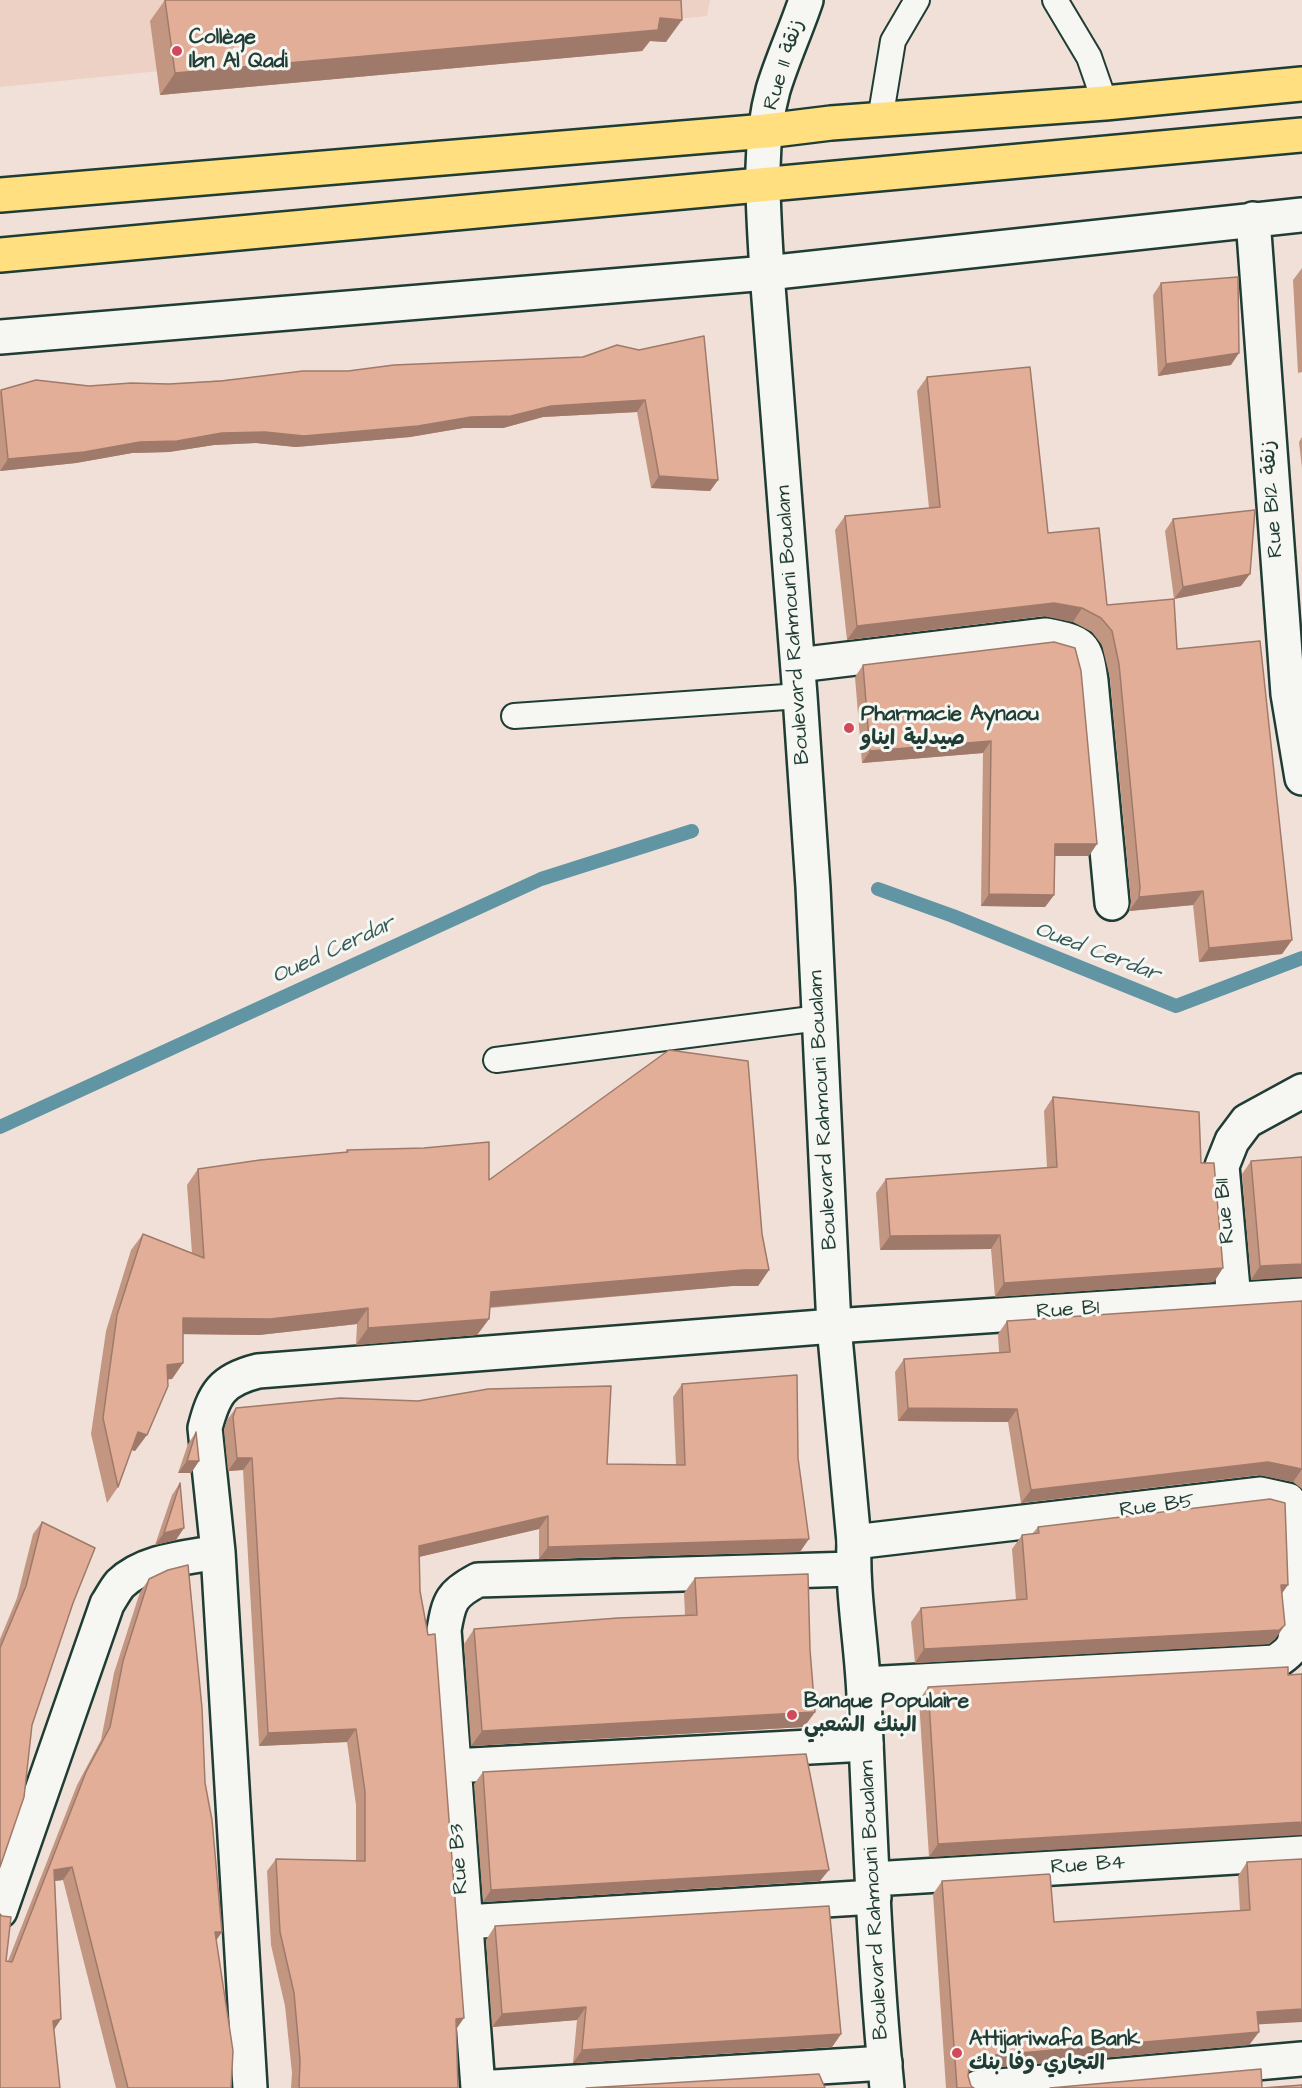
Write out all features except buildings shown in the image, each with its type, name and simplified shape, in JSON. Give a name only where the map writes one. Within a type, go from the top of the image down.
[{"type":"main road","points":[[0,195],[1105,103],[1302,84]]},
{"type":"main road","points":[[0,255],[1302,135]]},
{"type":"street","name":"Rue 11 زنقة","points":[[766,131],[773,91],[806,0]]},
{"type":"street","name":"Boulevard Rahmouni Boualam","points":[[766,131],[764,184],[767,273],[813,887],[834,1326],[864,1684],[886,2075]]},
{"type":"street","points":[[0,337],[767,273],[1302,215]]},
{"type":"street","name":"Rue B12 زنقة","points":[[1253,219],[1289,544],[1288,694],[1302,778]]},
{"type":"street","points":[[799,681],[1046,635],[1070,640],[1083,647],[1088,659],[1091,681],[1112,903]]},
{"type":"street","name":"Rue B11","points":[[1234,1299],[1222,1166],[1232,1141],[1247,1121],[1302,1090]]},
{"type":"street","name":"Rue B1","points":[[250,2088],[218,1551],[205,1428],[209,1412],[225,1385],[236,1377],[258,1371],[834,1326],[1302,1295]]},
{"type":"street","name":"Rue B5","points":[[444,1630],[448,1608],[460,1589],[478,1580],[853,1555],[1261,1494],[1288,1500],[1295,1513],[1299,1624],[1293,1648],[1275,1662],[864,1684]]},
{"type":"street","points":[[0,1911],[107,1604],[118,1586],[133,1574],[161,1562],[218,1551]]},
{"type":"street","name":"Rue B3","points":[[444,1630],[478,2088]]},
{"type":"street","points":[[453,1766],[866,1744]]},
{"type":"street","name":"Rue B4","points":[[465,1922],[1302,1853]]},
{"type":"street","points":[[977,2088],[1302,2059]]},
{"type":"street","points":[[478,2088],[886,2075]]},
{"type":"lane","points":[[880,120],[893,41],[917,0]]},
{"type":"lane","points":[[1055,0],[1089,57],[1105,103]]},
{"type":"lane","points":[[514,716],[799,681]]},
{"type":"lane","points":[[496,1060],[819,1018]]},
{"type":"shaded area","name":"Collège Ibn Al Qadi","points":[[0,0],[710,0],[707,16],[0,87]]},
{"type":"waterway","name":"Oued Cerdar","points":[[0,1127],[541,879],[692,831]]},
{"type":"waterway","name":"Oued Cerdar","points":[[878,889],[953,916],[1176,1006],[1302,958]]},
{"type":"place","name":"Collège Ibn Al Qadi","points":[[177,51]]},
{"type":"place","name":"Pharmacie Aynaou صيدلية ايناو","points":[[849,728]]},
{"type":"place","name":"Banque Populaire البنك الشعبي","points":[[792,1715]]},
{"type":"place","name":"Attijariwafa Bank التجاري وفا بنك","points":[[957,2053]]}]
